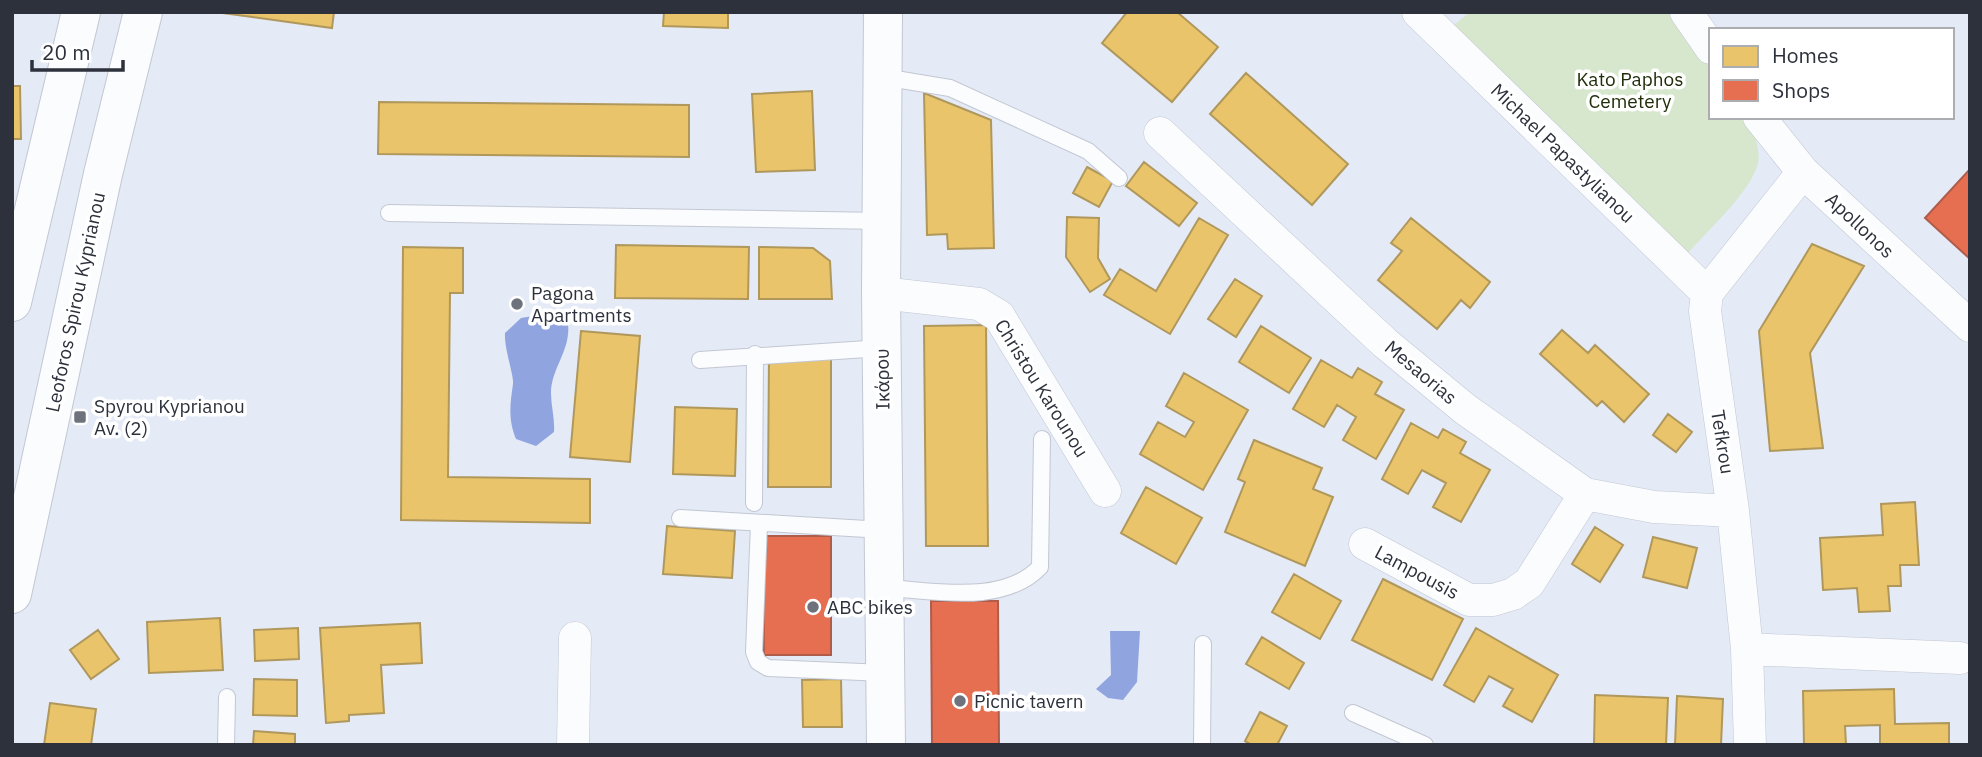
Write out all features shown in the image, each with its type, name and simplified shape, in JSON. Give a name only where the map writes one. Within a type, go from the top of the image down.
[{"type":"main road","points":[[12,302],[81,12]]},
{"type":"main road","name":"Leoforos Spirou Kyprianou","points":[[12,594],[100,188],[143,12]]},
{"type":"main road","name":"Ικάρου","points":[[883,12],[881,293],[886,745]]},
{"type":"street","name":"Michael Papastylianou","points":[[1418,12],[1707,293]]},
{"type":"street","points":[[1686,12],[1709,45]]},
{"type":"street","name":"Apollonos","points":[[1761,119],[1803,172],[1970,326]]},
{"type":"street","name":"Mesaorias","points":[[1160,133],[1385,343],[1465,409],[1585,494],[1654,507],[1733,511]]},
{"type":"street","points":[[1707,293],[1803,172]]},
{"type":"street","name":"Christou Karounou","points":[[881,293],[979,304],[999,316],[1105,491]]},
{"type":"street","name":"Tefkrou","points":[[1707,293],[1706,331],[1733,511],[1747,649],[1750,745]]},
{"type":"street","name":"Lampousis","points":[[1365,544],[1469,600],[1493,600],[1513,594],[1529,583],[1585,494]]},
{"type":"street","points":[[573,745],[575,638]]},
{"type":"street","points":[[1747,649],[1960,658]]},
{"type":"lane","points":[[883,77],[950,88],[1088,151],[1119,178]]},
{"type":"lane","points":[[389,213],[883,221]]},
{"type":"lane","points":[[700,360],[755,354],[882,348]]},
{"type":"lane","points":[[754,503],[755,354]]},
{"type":"lane","points":[[884,588],[986,591],[1015,586],[1040,568],[1042,439]]},
{"type":"lane","points":[[680,518],[884,530]]},
{"type":"lane","points":[[759,523],[754,652],[758,662],[768,668],[885,673]]},
{"type":"lane","points":[[1202,745],[1203,644]]},
{"type":"lane","points":[[226,745],[227,697]]},
{"type":"lane","points":[[1353,713],[1425,745]]},
{"type":"green space","name":"Kato Paphos Cemetery","points":[[1470,12],[1671,12],[1709,66],[1709,119],[1746,119],[1758,151],[1754,174],[1728,210],[1688,253],[1450,28]]},
{"type":"water","points":[[545,314],[568,324],[568,333],[552,384],[554,432],[536,446],[516,439],[513,432],[510,412],[513,380],[505,333],[521,318]]},
{"type":"water","points":[[1110,631],[1140,631],[1137,682],[1123,700],[1108,698],[1096,689],[1111,675]]},
{"type":"building: Homes","points":[[215,12],[334,12],[332,28]]},
{"type":"building: Homes","points":[[664,12],[728,12],[728,28],[663,26]]},
{"type":"building: Homes","points":[[1127,12],[1177,12],[1218,47],[1172,102],[1102,43]]},
{"type":"building: Homes","points":[[1246,73],[1348,164],[1312,205],[1210,114]]},
{"type":"building: Homes","points":[[12,86],[20,86],[21,139],[12,139]]},
{"type":"building: Homes","points":[[812,91],[815,170],[756,172],[752,94]]},
{"type":"building: Homes","points":[[924,93],[991,120],[994,248],[948,249],[947,234],[927,235]]},
{"type":"building: Homes","points":[[379,102],[689,105],[689,157],[378,154]]},
{"type":"building: Homes","points":[[1144,162],[1197,203],[1179,226],[1126,186]]},
{"type":"building: Homes","points":[[1087,167],[1113,181],[1099,207],[1073,193]]},
{"type":"building: Homes","points":[[1067,217],[1099,218],[1098,258],[1110,279],[1090,292],[1066,257]]},
{"type":"building: Homes","points":[[1199,218],[1228,235],[1170,334],[1104,295],[1120,269],[1156,291]]},
{"type":"building: Homes","points":[[1411,218],[1490,282],[1470,308],[1461,300],[1437,329],[1378,280],[1402,251],[1391,243]]},
{"type":"building: Homes","points":[[1812,244],[1864,266],[1810,353],[1823,448],[1770,451],[1759,331]]},
{"type":"building: Homes","points":[[616,245],[749,247],[748,299],[615,298]]},
{"type":"building: Homes","points":[[403,247],[463,248],[463,293],[450,293],[448,477],[590,479],[590,523],[401,520]]},
{"type":"building: Homes","points":[[759,247],[813,248],[830,261],[832,299],[759,299]]},
{"type":"building: Homes","points":[[1235,279],[1262,296],[1236,337],[1208,319]]},
{"type":"building: Homes","points":[[986,325],[988,546],[926,546],[924,326]]},
{"type":"building: Homes","points":[[1261,326],[1311,358],[1289,393],[1239,362]]},
{"type":"building: Homes","points":[[1562,330],[1588,353],[1595,345],[1649,394],[1624,422],[1602,401],[1597,406],[1540,354]]},
{"type":"building: Homes","points":[[581,331],[640,336],[630,462],[570,457]]},
{"type":"building: Homes","points":[[769,355],[831,356],[831,487],[768,487]]},
{"type":"building: Homes","points":[[1321,360],[1352,378],[1358,368],[1382,382],[1375,394],[1404,410],[1376,459],[1343,440],[1356,417],[1337,405],[1324,427],[1293,409]]},
{"type":"building: Homes","points":[[1184,373],[1248,410],[1203,490],[1140,454],[1158,422],[1185,437],[1194,422],[1166,406]]},
{"type":"building: Homes","points":[[675,407],[737,409],[735,476],[673,474]]},
{"type":"building: Homes","points":[[1668,414],[1692,432],[1676,452],[1653,435]]},
{"type":"building: Homes","points":[[1411,423],[1438,438],[1443,429],[1466,442],[1460,453],[1490,470],[1461,522],[1433,507],[1446,483],[1422,470],[1408,494],[1382,479]]},
{"type":"building: Homes","points":[[1254,440],[1322,468],[1313,489],[1333,497],[1305,566],[1225,532],[1245,482],[1238,479]]},
{"type":"building: Homes","points":[[1146,487],[1202,518],[1176,564],[1121,533]]},
{"type":"building: Homes","points":[[1915,502],[1919,565],[1900,565],[1901,586],[1888,586],[1890,611],[1859,612],[1857,588],[1823,590],[1820,538],[1883,535],[1881,504]]},
{"type":"building: Homes","points":[[667,526],[735,531],[732,578],[663,574]]},
{"type":"building: Homes","points":[[1595,527],[1623,545],[1600,582],[1572,564]]},
{"type":"building: Homes","points":[[1653,537],[1697,548],[1687,588],[1643,577]]},
{"type":"building: Homes","points":[[1294,574],[1341,601],[1320,639],[1272,612]]},
{"type":"building: Homes","points":[[1383,579],[1463,619],[1432,680],[1352,640]]},
{"type":"building: Homes","points":[[220,618],[223,670],[149,673],[147,622]]},
{"type":"building: Homes","points":[[420,623],[422,663],[381,665],[384,713],[349,715],[349,721],[326,723],[320,628]]},
{"type":"building: Homes","points":[[298,628],[299,659],[255,661],[254,630]]},
{"type":"building: Homes","points":[[1476,628],[1558,675],[1532,722],[1503,706],[1513,689],[1489,676],[1474,702],[1444,685]]},
{"type":"building: Homes","points":[[98,630],[119,659],[91,679],[70,650]]},
{"type":"building: Homes","points":[[1262,637],[1304,663],[1289,689],[1246,664]]},
{"type":"building: Homes","points":[[254,679],[297,680],[297,716],[253,715]]},
{"type":"building: Homes","points":[[841,679],[842,727],[803,727],[802,680]]},
{"type":"building: Homes","points":[[1894,689],[1895,724],[1949,723],[1949,745],[1880,745],[1880,725],[1845,726],[1846,745],[1804,745],[1803,691]]},
{"type":"building: Homes","points":[[1595,695],[1668,698],[1666,745],[1594,744]]},
{"type":"building: Homes","points":[[1677,696],[1723,699],[1721,745],[1675,745]]},
{"type":"building: Homes","points":[[50,703],[96,709],[91,745],[44,745]]},
{"type":"building: Homes","points":[[1260,712],[1287,726],[1277,745],[1252,745],[1245,741]]},
{"type":"building: Homes","points":[[254,731],[295,734],[295,745],[253,745]]},
{"type":"building: Shops","points":[[1970,169],[1970,259],[1925,218]]},
{"type":"building: Shops","points":[[763,536],[831,536],[831,655],[764,655]]},
{"type":"building: Shops","points":[[931,601],[998,601],[999,745],[932,745]]},
{"type":"place","name":"Pagona Apartments","points":[[517,304]]},
{"type":"place","name":"Spyrou Kyprianou Av. (2)","points":[[80,417]]},
{"type":"place","name":"ABC bikes","points":[[813,607]]},
{"type":"place","name":"Picnic tavern","points":[[960,701]]}]
